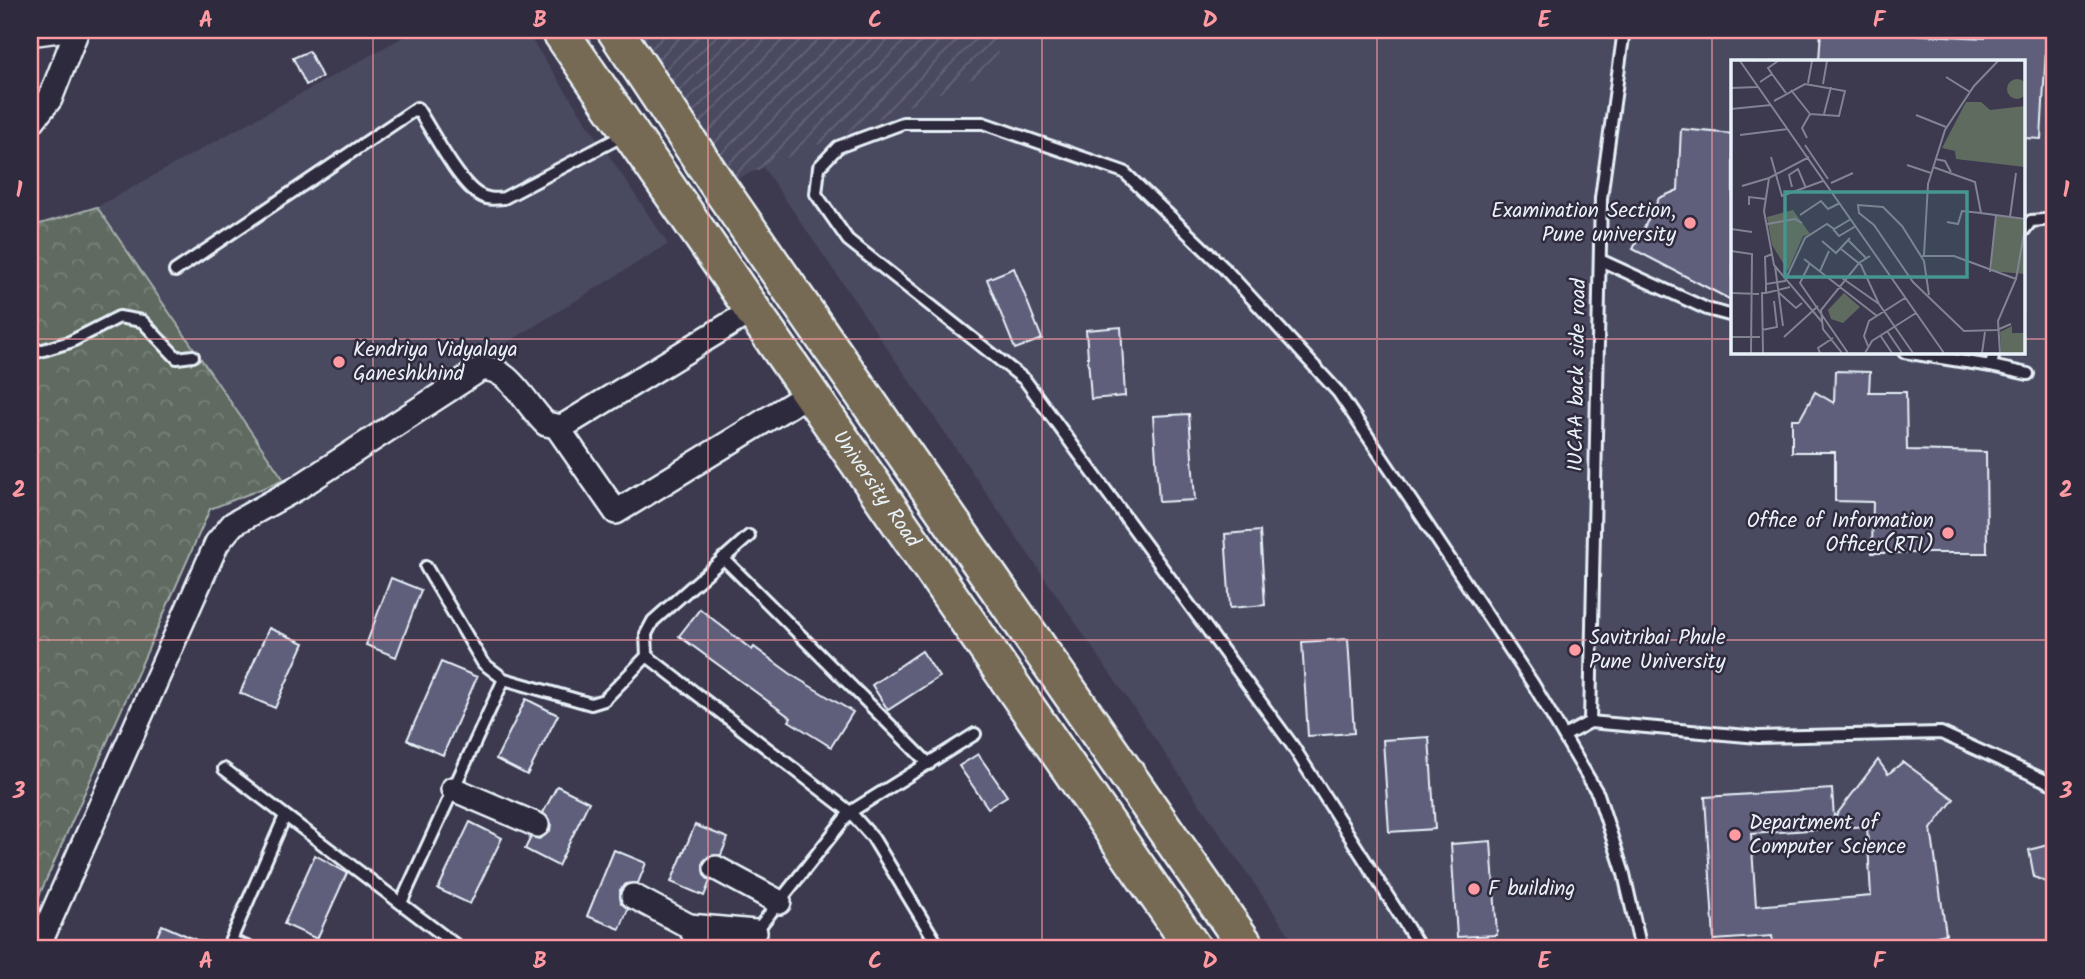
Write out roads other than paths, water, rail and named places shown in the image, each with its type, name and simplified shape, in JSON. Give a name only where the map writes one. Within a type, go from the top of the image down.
[{"type":"main road","name":"University Road","points":[[559,30],[1194,949]]},
{"type":"main road","name":"University Road","points":[[615,30],[725,195],[1248,949]]},
{"type":"street","points":[[30,34],[59,30]]},
{"type":"street","points":[[30,124],[50,99],[78,30]]},
{"type":"street","points":[[557,427],[753,310]]},
{"type":"street","points":[[37,949],[224,533],[484,368],[500,371],[542,421],[557,427],[616,512],[810,393]]},
{"type":"street","points":[[453,789],[537,825]]},
{"type":"street","points":[[716,868],[779,902]]},
{"type":"street","points":[[633,896],[689,926],[748,941]]},
{"type":"street","points":[[689,926],[703,949]]},
{"type":"lane","name":"IUCAA back side road","points":[[1590,722],[1601,198],[1624,30]]},
{"type":"lane","points":[[175,271],[417,108],[452,164],[476,194],[490,200],[504,198],[629,132]]},
{"type":"lane","points":[[1421,949],[1292,745],[1025,380],[848,240],[816,194],[819,167],[838,147],[903,122],[983,122],[1124,172],[1223,267],[1338,392],[1533,684],[1598,794],[1625,874],[1641,949]]},
{"type":"lane","points":[[2025,229],[2031,221],[2055,219]]},
{"type":"lane","points":[[1600,260],[1707,309],[1731,315]]},
{"type":"lane","points":[[30,354],[70,342],[119,317],[142,321],[177,358],[193,356]]},
{"type":"lane","points":[[1916,354],[2028,374]]},
{"type":"lane","points":[[1991,366],[1994,354]]},
{"type":"lane","points":[[426,567],[483,663],[504,679],[591,704],[604,700],[647,656],[646,634],[653,621],[749,536]]},
{"type":"lane","points":[[723,558],[929,764]]},
{"type":"lane","points":[[647,656],[850,812],[873,838],[940,949]]},
{"type":"lane","points":[[401,903],[504,679]]},
{"type":"lane","points":[[1564,736],[1590,722],[1758,737],[1941,733],[2055,785]]},
{"type":"lane","points":[[748,941],[850,812],[975,734]]},
{"type":"lane","points":[[224,769],[461,949]]},
{"type":"lane","points":[[252,949],[229,945],[285,816]]},
{"type":"place","name":"Examination Section, Pune university","points":[[1690,223]]},
{"type":"place","name":"Kendriya Vidyalaya Ganeshkhind","points":[[339,362]]},
{"type":"place","name":"Office of Information Officer(RTI)","points":[[1948,533]]},
{"type":"place","name":"Savitribai Phule Pune University","points":[[1575,650]]},
{"type":"place","name":"Department of Computer Science","points":[[1735,835]]},
{"type":"place","name":"F building","points":[[1474,889]]}]
